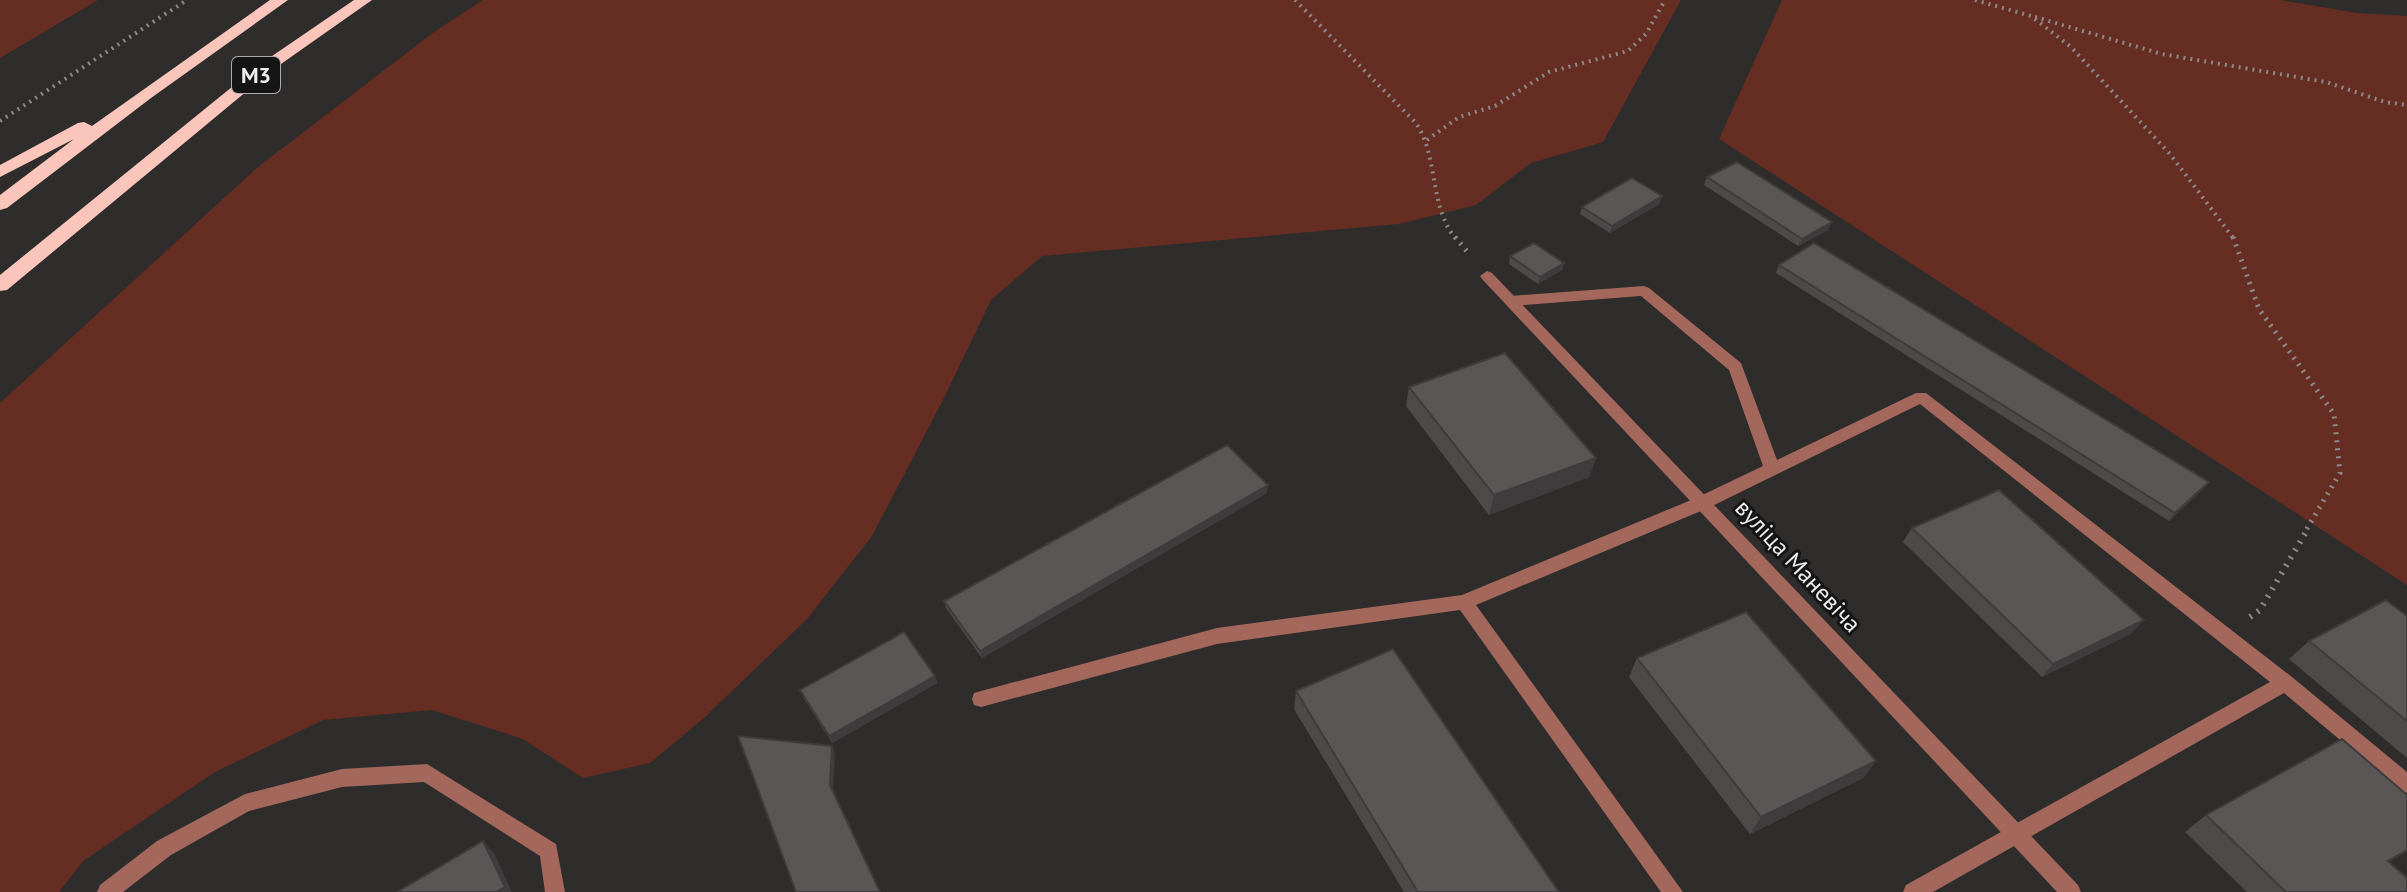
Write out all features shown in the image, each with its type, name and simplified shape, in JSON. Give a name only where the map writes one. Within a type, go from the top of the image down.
[{"type":"highway","name":"М3","points":[[0,204],[145,94],[280,0]]},
{"type":"highway","name":"М3","points":[[0,285],[265,68],[364,0]]},
{"type":"highway","points":[[0,172],[145,94]]},
{"type":"street","name":"вуліца Маневіча","points":[[1487,276],[2071,892]]},
{"type":"street","points":[[1511,301],[1644,291],[1736,367],[1772,469]]},
{"type":"street","points":[[981,699],[1217,636],[1464,602],[1702,503],[1921,397],[2285,683],[2407,784]]},
{"type":"street","points":[[1464,602],[1673,892]]},
{"type":"street","points":[[1913,892],[2285,683]]},
{"type":"street","points":[[107,892],[164,848],[245,803],[342,778],[427,773],[549,851],[555,892]]},
{"type":"path","points":[[0,121],[187,0]]},
{"type":"path","points":[[1295,0],[1416,123],[1427,140],[1444,225],[1487,276]]},
{"type":"path","points":[[1427,140],[1459,117],[1495,106],[1549,72],[1628,51],[1646,34],[1665,0]]},
{"type":"path","points":[[1975,0],[2162,54],[2326,82],[2385,102],[2407,105]]},
{"type":"path","points":[[2031,16],[2071,47],[2188,177],[2232,235],[2259,309],[2334,414],[2340,473],[2260,610],[2225,636]]},
{"type":"shaded area","points":[[0,0],[98,0],[0,58]]},
{"type":"shaded area","points":[[483,0],[1681,0],[1603,142],[1531,163],[1476,205],[1399,224],[1042,256],[991,300],[872,536],[807,619],[705,717],[650,763],[583,778],[523,739],[432,710],[323,720],[215,772],[83,861],[59,892],[0,892],[0,403],[258,167],[434,32]]},
{"type":"shaded area","points":[[1782,0],[2280,0],[2357,13],[2407,16],[2407,585],[1719,139]]},
{"type":"building","points":[[1737,162],[1832,222],[1802,239],[1707,177]]},
{"type":"building","points":[[1632,178],[1662,196],[1612,226],[1582,207]]},
{"type":"building","points":[[1534,243],[1564,263],[1540,277],[1510,256]]},
{"type":"building","points":[[1814,243],[2209,482],[2175,513],[1779,265]]},
{"type":"building","points":[[1505,353],[1596,458],[1494,495],[1409,387]]},
{"type":"building","points":[[1227,445],[1268,485],[980,651],[944,601]]},
{"type":"building","points":[[1999,490],[2144,620],[2053,664],[1912,528]]},
{"type":"building","points":[[2386,600],[2407,616],[2407,721],[2309,641]]},
{"type":"building","points":[[1746,612],[1876,761],[1761,817],[1637,658]]},
{"type":"building","points":[[904,632],[935,676],[829,736],[800,690]]},
{"type":"building","points":[[1393,649],[1559,892],[1418,892],[1296,691]]},
{"type":"building","points":[[738,736],[832,746],[830,785],[880,892],[796,892]]},
{"type":"building","points":[[2342,739],[2407,795],[2407,850],[2388,861],[2407,878],[2407,892],[2286,892],[2206,815]]},
{"type":"building","points":[[483,841],[505,887],[496,892],[397,892]]}]
